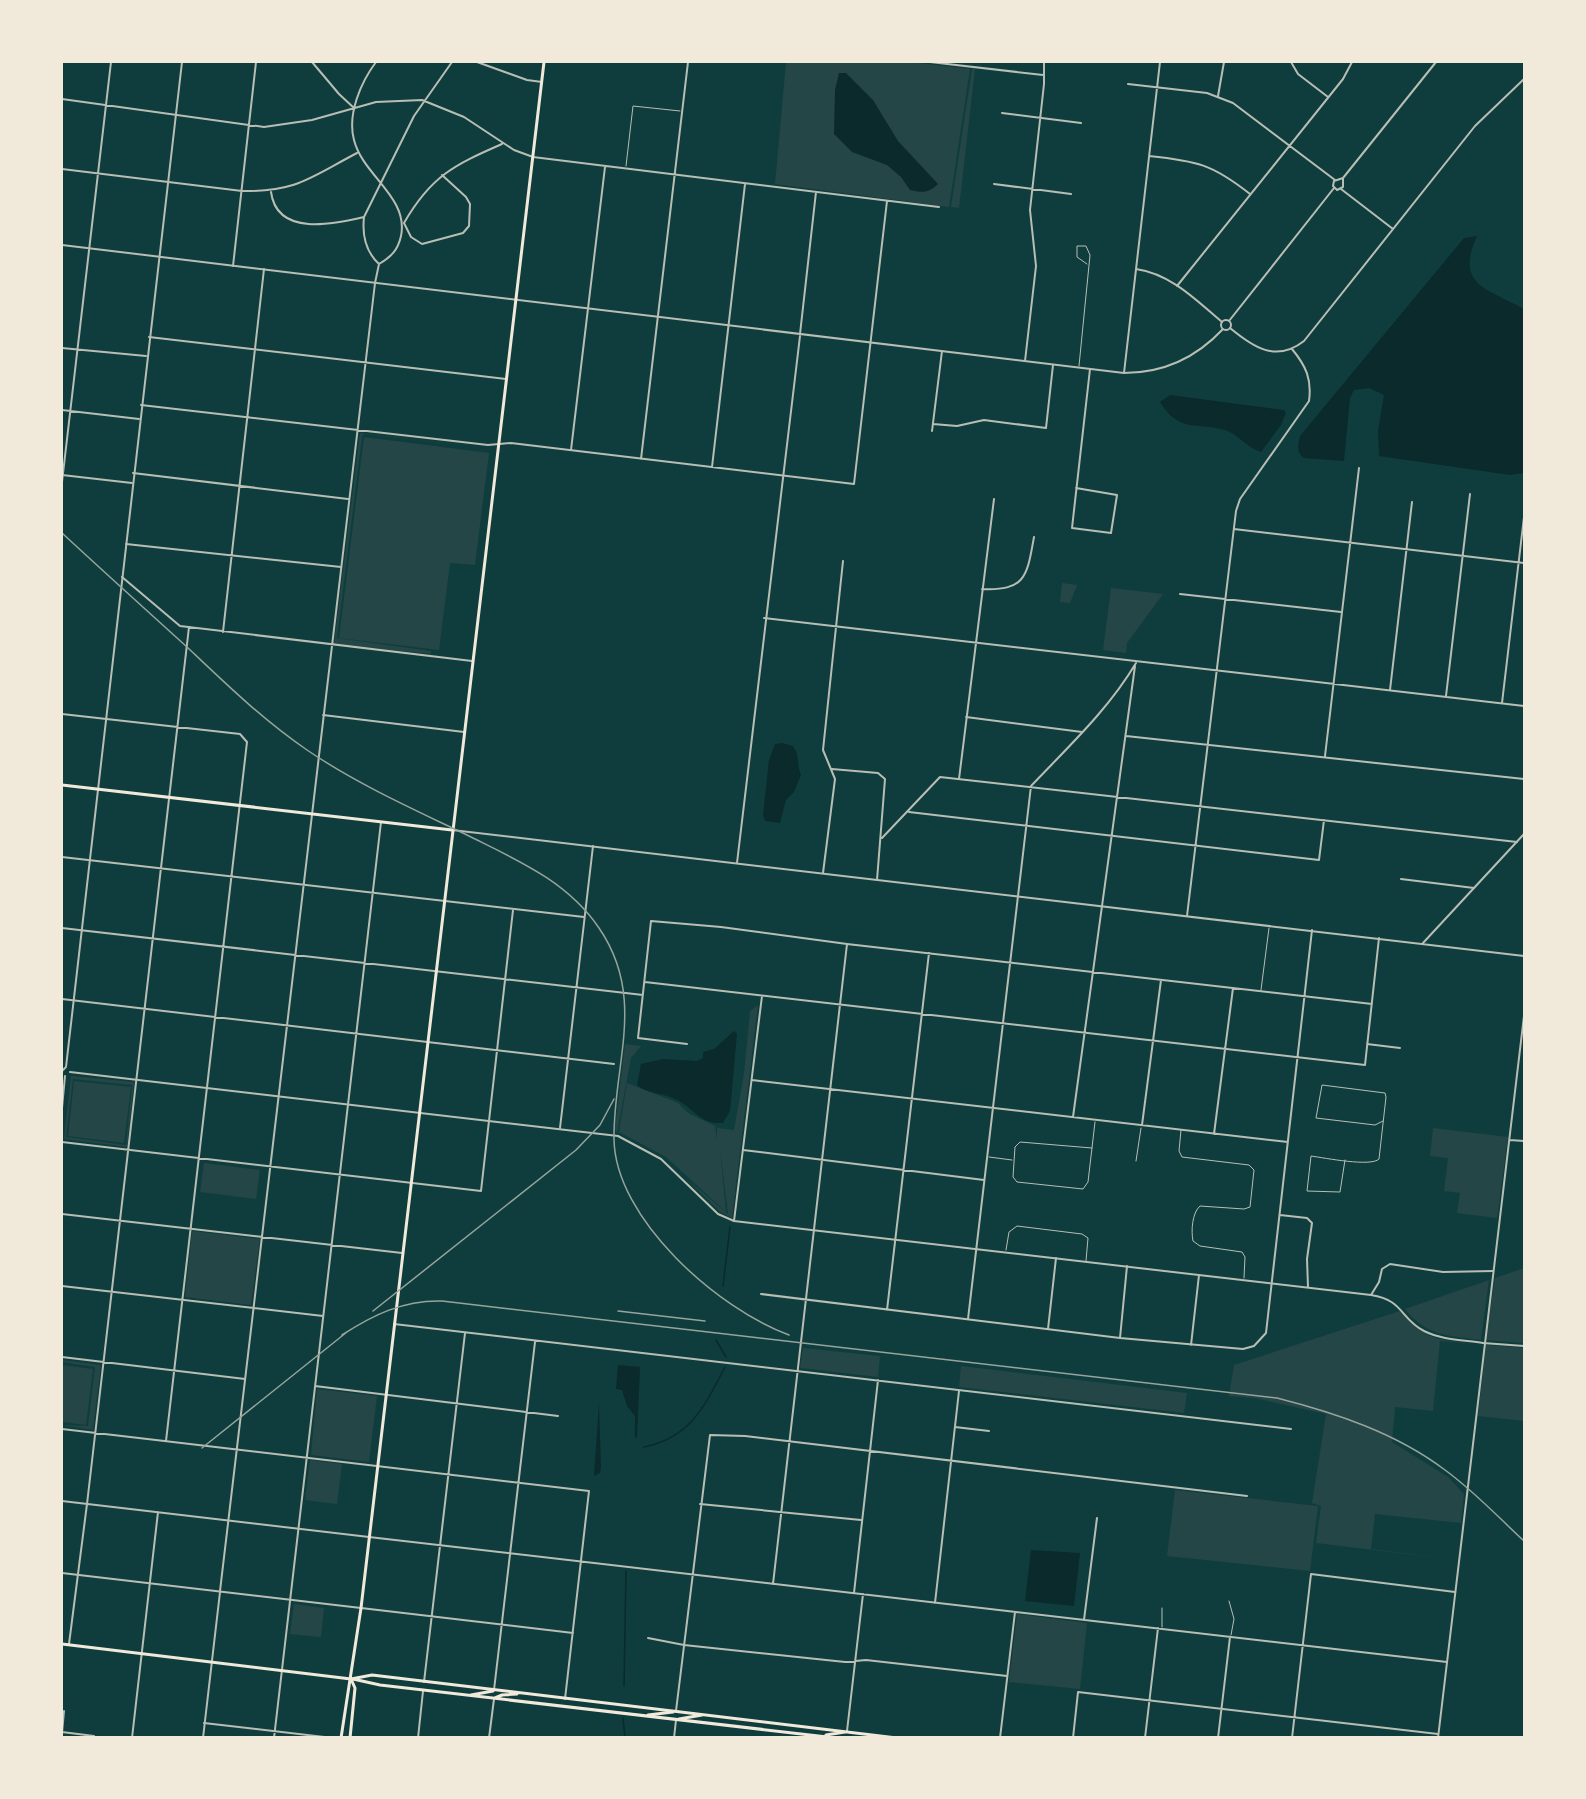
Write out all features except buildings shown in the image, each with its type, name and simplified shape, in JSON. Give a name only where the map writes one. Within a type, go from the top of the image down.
[{"type":"main road","points":[[341,1737],[347,1686],[351,1678],[361,1608],[544,62]]},
{"type":"main road","points":[[62,785],[452,830]]},
{"type":"main road","points":[[62,1644],[351,1678],[371,1684],[494,1699],[836,1737]]},
{"type":"main road","points":[[351,1678],[372,1675],[897,1737]]},
{"type":"main road","points":[[350,1737],[355,1688],[351,1678]]},
{"type":"main road","points":[[470,1696],[475,1692],[487,1694],[494,1690]]},
{"type":"main road","points":[[494,1699],[502,1695],[519,1694]]},
{"type":"main road","points":[[646,1716],[676,1711]]},
{"type":"main road","points":[[676,1720],[704,1715]]},
{"type":"main road","points":[[825,1736],[847,1731]]},
{"type":"street","points":[[62,482],[111,62]]},
{"type":"street","points":[[62,1107],[65,1076],[62,1071],[66,1068],[75,1000],[146,356],[182,62]]},
{"type":"street","points":[[233,266],[256,62]]},
{"type":"street","points":[[312,62],[354,108]]},
{"type":"street","points":[[376,62],[368,72],[354,108],[353,138],[358,153],[397,204],[411,237],[422,244],[463,233],[469,226],[470,204],[466,197],[442,175]]},
{"type":"street","points":[[379,264],[371,257],[365,243],[362,233],[364,217],[422,100],[452,62]]},
{"type":"street","points":[[477,62],[527,80],[542,82]]},
{"type":"street","points":[[641,459],[688,62]]},
{"type":"street","points":[[930,62],[1044,75]]},
{"type":"street","points":[[974,66],[975,62]]},
{"type":"street","points":[[1025,361],[1036,266],[1030,210],[1044,62]]},
{"type":"street","points":[[1124,372],[1160,62]]},
{"type":"street","points":[[1218,96],[1224,62]]},
{"type":"street","points":[[1291,62],[1298,74],[1328,97]]},
{"type":"street","points":[[1177,286],[1328,97],[1352,62]]},
{"type":"street","points":[[1222,322],[1229,321],[1339,189],[1342,180],[1436,62]]},
{"type":"street","points":[[1229,321],[1230,328],[1255,348],[1278,352],[1292,349],[1304,341],[1475,126],[1524,79]]},
{"type":"street","points":[[1128,84],[1218,96],[1248,113],[1333,181],[1339,189],[1393,229]]},
{"type":"street","points":[[62,99],[249,124],[289,125],[386,101],[422,100],[464,117],[503,143],[533,157],[939,207]]},
{"type":"street","points":[[1002,113],[1081,123]]},
{"type":"street","points":[[203,1737],[310,814],[375,283],[379,264],[396,251],[404,223],[421,198],[442,175],[456,165],[503,143]]},
{"type":"street","points":[[62,170],[242,191],[272,192],[299,185],[358,153]]},
{"type":"street","points":[[1149,156],[1197,162],[1210,167],[1250,194]]},
{"type":"street","points":[[571,450],[605,167]]},
{"type":"street","points":[[1333,181],[1342,180]]},
{"type":"street","points":[[712,467],[746,183]]},
{"type":"street","points":[[994,184],[1071,194]]},
{"type":"street","points":[[272,192],[275,206],[286,216],[302,224],[326,225],[364,217]]},
{"type":"street","points":[[736,863],[816,192]]},
{"type":"street","points":[[141,405],[488,445],[511,443],[854,484],[887,201]]},
{"type":"street","points":[[62,245],[1124,372],[1147,371],[1175,364],[1202,349],[1223,329],[1230,328]]},
{"type":"street","points":[[224,632],[264,269]]},
{"type":"street","points":[[1136,269],[1159,274],[1177,286],[1222,322],[1223,329]]},
{"type":"street","points":[[149,337],[507,379]]},
{"type":"street","points":[[62,348],[146,356]]},
{"type":"street","points":[[1188,916],[1234,529],[1240,499],[1309,401],[1311,386],[1309,374],[1292,349]]},
{"type":"street","points":[[932,431],[942,351]]},
{"type":"street","points":[[933,424],[957,426],[984,420],[1046,428],[1053,365]]},
{"type":"street","points":[[1076,488],[1116,494],[1113,530],[1109,534],[1072,530],[1076,488],[1090,369]]},
{"type":"street","points":[[62,410],[139,419]]},
{"type":"street","points":[[1325,756],[1359,468]]},
{"type":"street","points":[[133,474],[349,499]]},
{"type":"street","points":[[62,475],[132,483]]},
{"type":"street","points":[[1446,696],[1470,494]]},
{"type":"street","points":[[959,778],[994,499]]},
{"type":"street","points":[[1390,690],[1412,502]]},
{"type":"street","points":[[1502,704],[1524,517]]},
{"type":"street","points":[[1234,529],[1524,563]]},
{"type":"street","points":[[982,589],[1009,589],[1021,581],[1029,566],[1034,537]]},
{"type":"street","points":[[126,544],[342,567]]},
{"type":"street","points":[[823,873],[835,778],[823,750],[843,561]]},
{"type":"street","points":[[122,577],[175,624],[331,646],[472,661]]},
{"type":"street","points":[[1180,594],[1342,612]]},
{"type":"street","points":[[764,618],[1136,663],[1156,662],[1524,706]]},
{"type":"street","points":[[69,1645],[113,1292],[189,627]]},
{"type":"street","points":[[968,1319],[1031,786],[1083,732],[1125,681],[1136,663]]},
{"type":"street","points":[[1073,1117],[1136,663]]},
{"type":"street","points":[[62,714],[240,734],[246,738],[232,877],[166,1441]]},
{"type":"street","points":[[323,715],[464,732]]},
{"type":"street","points":[[966,717],[1083,732]]},
{"type":"street","points":[[1126,736],[1524,779]]},
{"type":"street","points":[[832,769],[878,773],[883,777],[882,838],[877,880]]},
{"type":"street","points":[[882,838],[936,778],[959,778],[1517,842]]},
{"type":"street","points":[[907,811],[1319,860],[1324,820]]},
{"type":"street","points":[[274,1737],[381,822]]},
{"type":"street","points":[[452,830],[1524,956]]},
{"type":"street","points":[[1422,943],[1524,834]]},
{"type":"street","points":[[560,1128],[593,846]]},
{"type":"street","points":[[62,857],[584,917]]},
{"type":"street","points":[[1401,879],[1474,888]]},
{"type":"street","points":[[62,1142],[481,1191],[513,910]]},
{"type":"street","points":[[687,1044],[638,1038],[651,921],[721,927],[847,944],[1372,1004]]},
{"type":"street","points":[[62,928],[643,995]]},
{"type":"street","points":[[761,1294],[1120,1338],[1242,1349],[1254,1346],[1266,1333],[1312,930]]},
{"type":"street","points":[[644,982],[1365,1065],[1379,938]]},
{"type":"street","points":[[773,1584],[847,944]]},
{"type":"street","points":[[887,1310],[929,953]]},
{"type":"street","points":[[1142,1125],[1161,980]]},
{"type":"street","points":[[1215,1134],[1233,988]]},
{"type":"street","points":[[734,1221],[762,996]]},
{"type":"street","points":[[62,999],[614,1064]]},
{"type":"street","points":[[1073,1737],[1078,1692],[1294,1716],[1438,1736],[1524,1017]]},
{"type":"street","points":[[1367,1044],[1400,1048]]},
{"type":"street","points":[[66,1068],[70,1072],[618,1136],[662,1159],[718,1214],[734,1221],[1371,1295],[1391,1300],[1424,1331],[1438,1337],[1524,1346]]},
{"type":"street","points":[[65,1076],[70,1072]]},
{"type":"street","points":[[752,1080],[1288,1142]]},
{"type":"street","points":[[1510,1140],[1524,1141]]},
{"type":"street","points":[[743,1150],[984,1180]]},
{"type":"street","points":[[62,1214],[402,1253]]},
{"type":"street","points":[[1279,1215],[1310,1220],[1308,1287]]},
{"type":"street","points":[[1048,1329],[1056,1258]]},
{"type":"street","points":[[1371,1295],[1382,1269],[1390,1264],[1449,1273],[1493,1271]]},
{"type":"street","points":[[1120,1338],[1126,1266]]},
{"type":"street","points":[[1191,1345],[1199,1275]]},
{"type":"street","points":[[62,1286],[323,1316]]},
{"type":"street","points":[[394,1324],[1291,1429]]},
{"type":"street","points":[[424,1682],[465,1332]]},
{"type":"street","points":[[494,1690],[536,1340]]},
{"type":"street","points":[[62,1358],[245,1379]]},
{"type":"street","points":[[854,1593],[878,1380]]},
{"type":"street","points":[[315,1386],[558,1416]]},
{"type":"street","points":[[935,1603],[959,1389]]},
{"type":"street","points":[[955,1427],[989,1431]]},
{"type":"street","points":[[62,1429],[590,1491],[566,1699]]},
{"type":"street","points":[[676,1711],[710,1435],[790,1442],[1247,1496]]},
{"type":"street","points":[[62,1501],[1447,1662]]},
{"type":"street","points":[[700,1504],[862,1520]]},
{"type":"street","points":[[132,1737],[158,1512]]},
{"type":"street","points":[[1084,1620],[1097,1518]]},
{"type":"street","points":[[62,1573],[573,1633]]},
{"type":"street","points":[[1292,1737],[1311,1574],[1455,1592]]},
{"type":"street","points":[[847,1731],[863,1594]]},
{"type":"street","points":[[1000,1737],[1015,1611]]},
{"type":"street","points":[[1145,1737],[1160,1628]]},
{"type":"street","points":[[1218,1737],[1230,1637]]},
{"type":"street","points":[[648,1638],[684,1645],[1007,1676]]},
{"type":"street","points":[[418,1737],[423,1690]]},
{"type":"street","points":[[489,1737],[494,1699]]},
{"type":"street","points":[[64,1711],[62,1732],[94,1736]]},
{"type":"street","points":[[674,1737],[676,1720]]},
{"type":"street","points":[[204,1723],[333,1737]]},
{"type":"lane","points":[[626,169],[633,106],[682,111]]},
{"type":"lane","points":[[1079,368],[1088,264],[1089,249],[1086,246],[1077,246],[1077,257],[1088,264]]},
{"type":"lane","points":[[1261,992],[1269,925]]},
{"type":"lane","points":[[1345,1160],[1341,1190],[1338,1194],[1307,1191],[1311,1156],[1345,1160],[1371,1164],[1377,1162],[1383,1121],[1386,1097],[1382,1091],[1326,1084],[1319,1088],[1316,1118],[1375,1125],[1383,1121]]},
{"type":"lane","points":[[1092,1148],[1024,1141],[1017,1144],[1012,1173],[1017,1182],[1083,1189],[1088,1182],[1092,1148],[1095,1120]]},
{"type":"lane","points":[[1136,1161],[1142,1125]]},
{"type":"lane","points":[[1181,1130],[1179,1151],[1182,1157],[1249,1165],[1254,1170],[1250,1207],[1244,1209],[1200,1206],[1195,1211],[1192,1236],[1193,1241],[1200,1246],[1242,1252],[1246,1262],[1243,1280]]},
{"type":"lane","points":[[987,1157],[1014,1160]]},
{"type":"lane","points":[[1006,1252],[1010,1230],[1017,1226],[1085,1235],[1088,1242],[1086,1262]]},
{"type":"lane","points":[[1230,1601],[1234,1619],[1230,1637]]},
{"type":"lane","points":[[1160,1628],[1162,1608]]},
{"type":"shaded area","points":[[786,62],[910,62],[970,69],[949,207],[775,184]]},
{"type":"shaded area","points":[[972,69],[975,69],[959,208],[951,207]]},
{"type":"shaded area","points":[[839,73],[846,73],[873,100],[898,141],[938,184],[935,187],[925,192],[910,190],[901,177],[887,165],[852,152],[834,134],[835,90]]},
{"type":"shaded area","points":[[1477,236],[1471,253],[1470,266],[1473,276],[1488,290],[1524,309],[1524,473],[1510,475],[1379,456],[1378,431],[1384,395],[1369,388],[1354,390],[1350,398],[1344,461],[1301,456],[1298,445],[1300,436],[1464,238]]},
{"type":"shaded area","points":[[1170,395],[1284,410],[1286,413],[1281,425],[1261,452],[1225,430],[1188,425],[1174,418],[1160,402]]},
{"type":"shaded area","points":[[360,433],[488,448],[364,434],[362,437],[337,638],[431,651],[431,654],[334,644]]},
{"type":"shaded area","points":[[364,437],[489,453],[475,565],[450,563],[439,650],[339,638]]},
{"type":"shaded area","points":[[1062,583],[1077,585],[1070,603],[1060,602]]},
{"type":"shaded area","points":[[1111,588],[1163,594],[1127,643],[1126,653],[1103,650]]},
{"type":"shaded area","points":[[775,744],[793,746],[801,775],[794,792],[786,800],[780,823],[765,821],[763,815],[769,760]]},
{"type":"shaded area","points":[[758,1005],[732,1218],[720,1212],[686,1178],[728,1214],[720,1148],[726,1212],[666,1157],[619,1132],[627,1083],[678,1103],[688,1113],[715,1126],[717,1141],[717,1128],[734,1130],[744,1074],[750,1011]]},
{"type":"shaded area","points":[[734,1031],[737,1034],[730,1111],[723,1123],[703,1119],[677,1100],[637,1085],[641,1064],[663,1059],[697,1061],[703,1058],[703,1052],[714,1049]]},
{"type":"shaded area","points":[[625,1044],[641,1046],[631,1058],[617,1133],[615,1129]]},
{"type":"shaded area","points":[[71,1076],[134,1082],[127,1147],[64,1139]],"holes":[[[73,1079],[132,1085],[126,1145],[66,1137]]]},
{"type":"shaded area","points":[[74,1081],[131,1087],[124,1143],[68,1136]]},
{"type":"shaded area","points":[[1433,1128],[1508,1137],[1497,1218],[1457,1213],[1460,1193],[1444,1191],[1448,1158],[1430,1156]]},
{"type":"shaded area","points":[[204,1163],[260,1170],[256,1199],[200,1192]]},
{"type":"shaded area","points":[[192,1231],[260,1239],[251,1305],[185,1297]]},
{"type":"shaded area","points":[[1524,1268],[1524,1343],[1486,1340],[1495,1278]]},
{"type":"shaded area","points":[[1489,1280],[1481,1340],[1430,1330],[1405,1309]]},
{"type":"shaded area","points":[[1400,1311],[1424,1333],[1440,1339],[1472,1344],[1440,1341],[1433,1411],[1395,1407],[1392,1442],[1448,1477],[1464,1494],[1461,1523],[1375,1514],[1371,1549],[1456,1560],[1316,1543],[1321,1506],[1312,1503],[1326,1414],[1255,1398],[1229,1396],[1234,1365]]},
{"type":"shaded area","points":[[1486,1345],[1524,1348],[1524,1421],[1478,1416]]},
{"type":"shaded area","points":[[803,1348],[880,1356],[878,1377],[800,1368]]},
{"type":"shaded area","points":[[62,1360],[101,1365],[93,1430],[62,1425],[88,1426],[95,1367],[62,1362]]},
{"type":"shaded area","points":[[62,1365],[93,1369],[86,1425],[62,1422]]},
{"type":"shaded area","points":[[618,1365],[640,1367],[637,1437],[635,1438],[635,1416],[627,1406],[622,1390],[616,1389]]},
{"type":"shaded area","points":[[961,1366],[1187,1393],[1184,1413],[959,1387]]},
{"type":"shaded area","points":[[317,1389],[377,1396],[369,1462],[311,1455]]},
{"type":"shaded area","points":[[599,1403],[601,1467],[600,1473],[594,1476]]},
{"type":"shaded area","points":[[310,1460],[342,1464],[337,1504],[305,1500]]},
{"type":"shaded area","points":[[1175,1490],[1318,1506],[1310,1571],[1167,1556]]},
{"type":"shaded area","points":[[1031,1550],[1080,1553],[1074,1606],[1025,1601]]},
{"type":"shaded area","points":[[294,1604],[324,1608],[321,1637],[290,1634]]},
{"type":"shaded area","points":[[1017,1614],[1087,1623],[1080,1689],[1009,1682]]},
{"type":"waterway","points":[[723,1286],[730,1227]]},
{"type":"waterway","points":[[716,1340],[726,1357]]},
{"type":"waterway","points":[[644,1447],[674,1436],[685,1428],[703,1407],[725,1367]]},
{"type":"waterway","points":[[624,1686],[626,1571]]},
{"type":"waterway","points":[[623,1718],[625,1738]]},
{"type":"railway","points":[[62,533],[245,701],[307,750],[365,785],[540,873],[572,897],[586,912],[599,928],[613,954],[621,980],[625,1006],[624,1032],[614,1139],[619,1169],[632,1200],[651,1229],[675,1257],[703,1283],[732,1305],[789,1335]]},
{"type":"railway","points":[[373,1311],[576,1150],[600,1125],[614,1099]]},
{"type":"railway","points":[[342,1335],[389,1310],[414,1303],[442,1301],[1277,1398],[1321,1410],[1365,1426],[1406,1445],[1456,1478],[1524,1541]]},
{"type":"railway","points":[[618,1311],[705,1321]]},
{"type":"railway","points":[[202,1448],[347,1332]]}]
